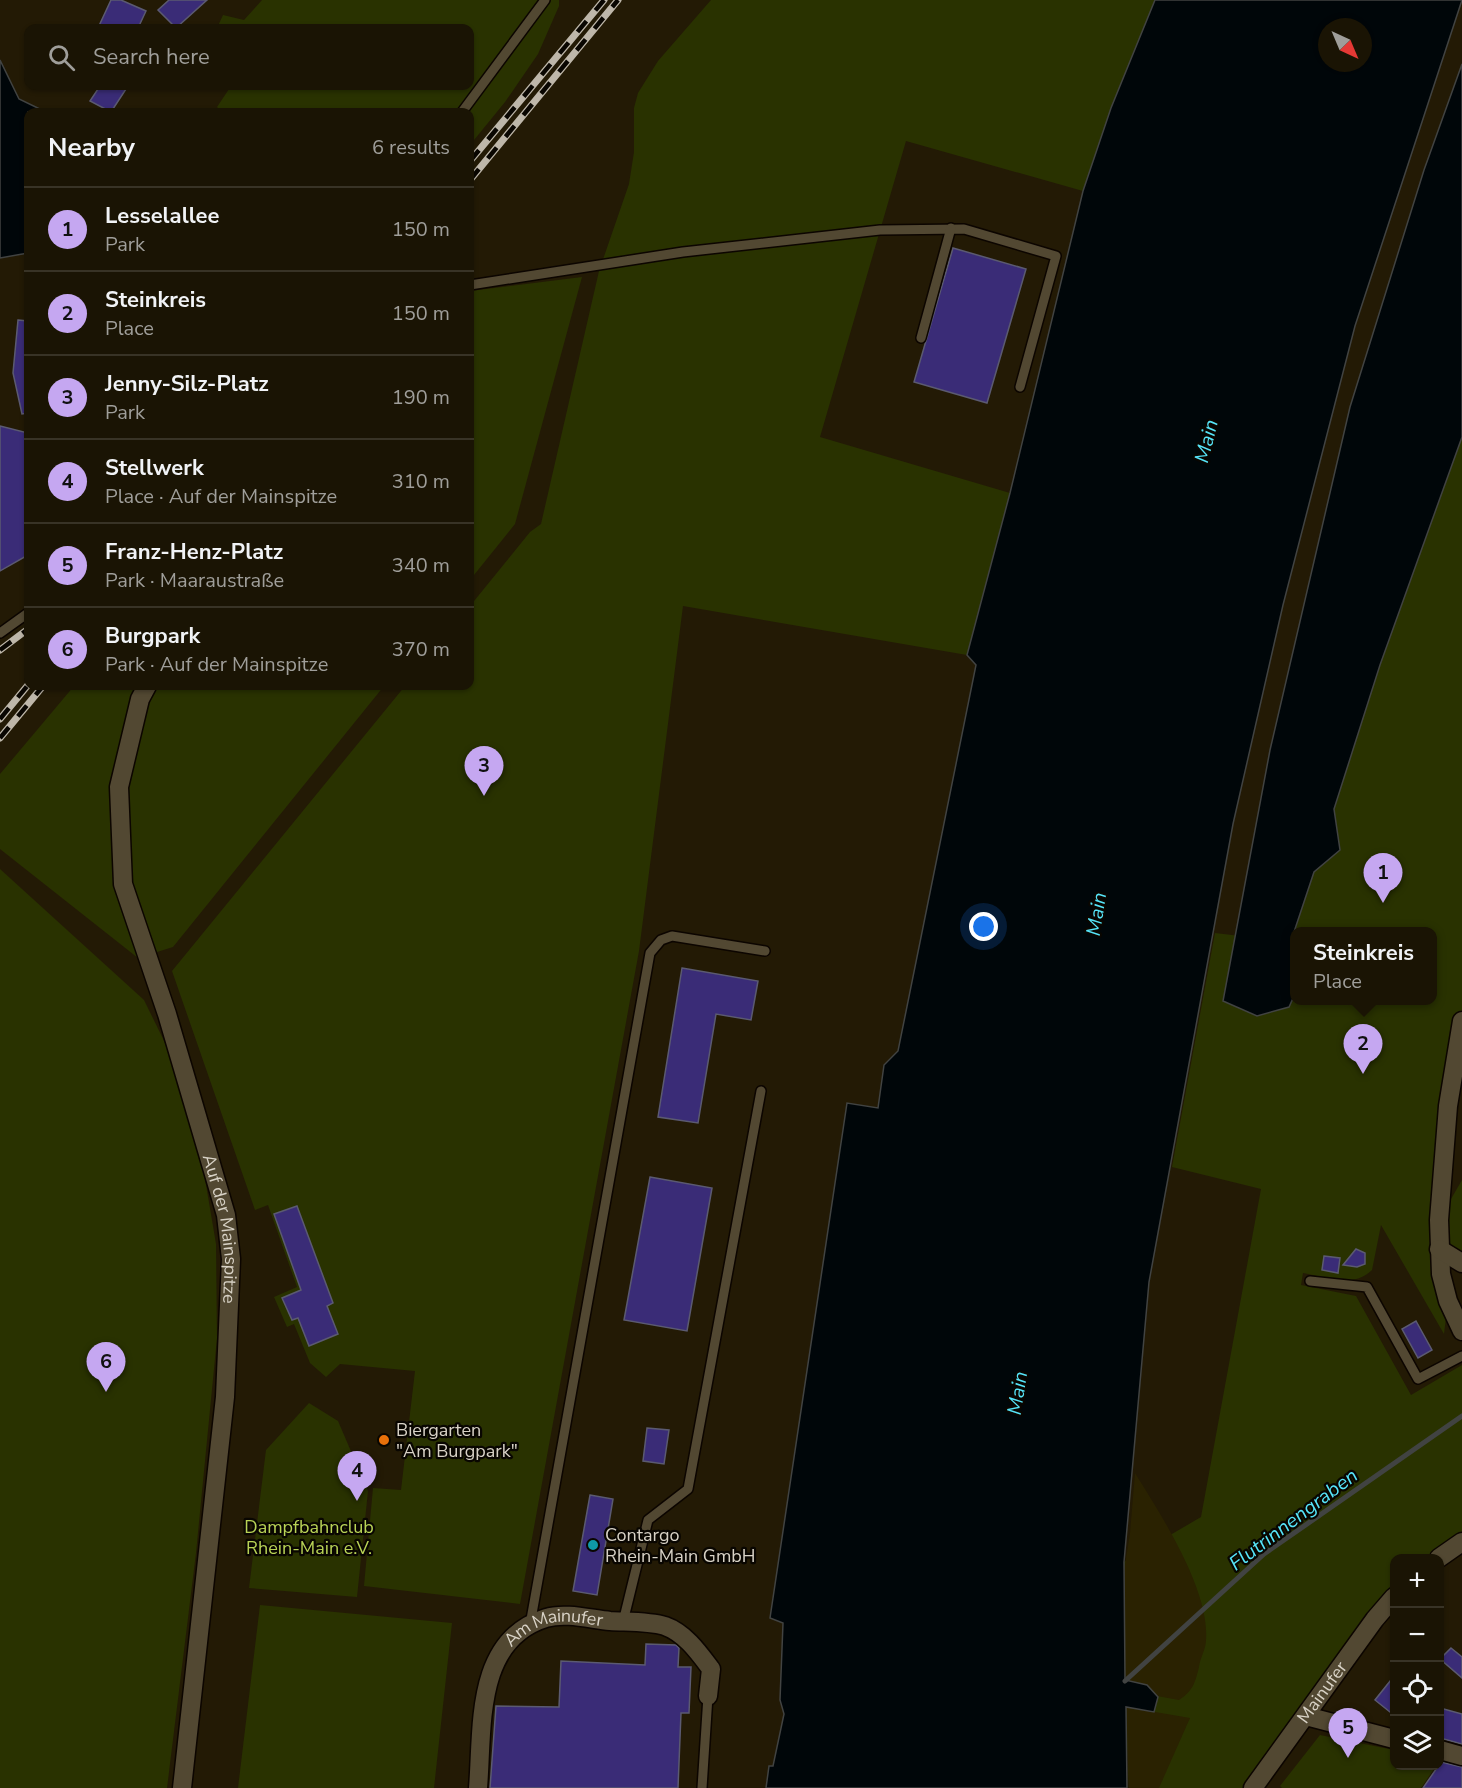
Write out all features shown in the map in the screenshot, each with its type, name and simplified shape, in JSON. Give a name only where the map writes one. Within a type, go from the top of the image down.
[{"type":"street","name":"Auf der Mainspitze","points":[[145,690],[140,699],[119,787],[123,884],[167,1014],[226,1215],[231,1259],[225,1397],[182,1788]]},
{"type":"street","points":[[1462,1021],[1448,1106],[1439,1249],[1444,1289],[1462,1330]]},
{"type":"street","points":[[1439,1249],[1462,1263]]},
{"type":"street","points":[[1444,1555],[1462,1542]]},
{"type":"street","name":"Mainufer","points":[[1253,1788],[1375,1619],[1390,1602]]},
{"type":"street","name":"Am Mainufer","points":[[478,1788],[486,1685],[495,1662],[506,1644],[530,1625],[548,1618],[567,1616],[665,1626],[692,1644],[711,1669],[708,1696]]},
{"type":"street","points":[[1305,1716],[1390,1738]]},
{"type":"street","points":[[1444,1751],[1462,1756]]},
{"type":"lane","points":[[465,108],[545,0]]},
{"type":"lane","points":[[921,338],[951,228]]},
{"type":"lane","points":[[474,284],[682,252],[880,230],[964,228],[1056,256],[1020,387]]},
{"type":"lane","points":[[0,633],[24,616]]},
{"type":"lane","points":[[530,1625],[650,953],[661,940],[672,936],[765,951]]},
{"type":"lane","points":[[623,1622],[648,1520],[687,1489],[761,1092]]},
{"type":"lane","points":[[1310,1281],[1367,1287],[1418,1379],[1462,1356]]},
{"type":"lane","points":[[702,1788],[708,1696]]},
{"type":"green space","points":[[262,0],[559,0],[559,6],[538,54],[505,102],[474,140],[474,108],[217,107],[228,90],[474,90],[474,24],[219,24],[223,15],[244,20]]},
{"type":"green space","points":[[711,0],[1155,0],[1111,108],[1083,191],[906,141],[820,437],[1010,493],[967,655],[683,606],[639,951],[520,1604],[364,1586],[373,1488],[401,1490],[415,1371],[340,1364],[326,1377],[310,1363],[294,1324],[287,1327],[274,1297],[297,1287],[268,1205],[255,1210],[172,971],[402,690],[474,690],[474,601],[530,532],[541,524],[599,271],[629,184],[634,152],[634,108],[638,93],[658,61]]},
{"type":"green space","points":[[582,277],[515,524],[474,575],[474,290]]},
{"type":"green space","points":[[1462,437],[1462,1021],[1440,1218],[1462,1180],[1462,1269],[1440,1250],[1448,1301],[1444,1334],[1381,1225],[1372,1270],[1364,1276],[1339,1280],[1303,1273],[1301,1285],[1356,1296],[1411,1395],[1462,1365],[1462,1542],[1444,1555],[1390,1554],[1390,1602],[1253,1788],[1129,1788],[1126,1707],[1147,1685],[1125,1681],[1122,1584],[1124,1562],[1201,1517],[1261,1189],[1172,1167],[1215,933],[1290,942],[1290,1005],[1437,1005],[1437,927],[1296,927],[1380,665]]},
{"type":"green space","points":[[71,690],[381,690],[173,947],[138,958],[0,849],[0,774]]},
{"type":"green space","points":[[0,869],[144,1000],[168,1049],[202,1161],[216,1244],[217,1338],[196,1553],[167,1788],[0,1788]]},
{"type":"green space","name":"Dampfbahnclub Rhein-Main e.V.","points":[[309,1403],[338,1421],[368,1491],[357,1597],[249,1588],[266,1450]]},
{"type":"green space","points":[[260,1605],[452,1623],[434,1788],[238,1788]]},
{"type":"green space","points":[[1320,1735],[1390,1749],[1390,1770],[1433,1770],[1421,1788],[1282,1788],[1280,1786]]},
{"type":"sand","points":[[1135,1473],[1182,1554],[1192,1576],[1205,1620],[1206,1643],[1196,1678],[1190,1690],[1179,1700],[1157,1696],[1147,1685],[1125,1681],[1122,1584],[1130,1533]]},
{"type":"sand","points":[[1126,1707],[1190,1718],[1159,1788],[1129,1788]]},
{"type":"water","name":"Main","points":[[1155,0],[1462,0],[1355,326],[1283,605],[1233,824],[1149,1282],[1124,1562],[1125,1680],[1147,1685],[1158,1697],[1154,1712],[1126,1707],[1127,1788],[766,1788],[769,1766],[773,1766],[784,1714],[780,1700],[783,1623],[770,1618],[847,1103],[878,1108],[884,1065],[898,1051],[976,665],[967,655],[1010,493],[1083,191],[1111,108]]},
{"type":"water","points":[[0,60],[19,99],[38,108],[24,108],[24,254],[0,258]]},
{"type":"water","points":[[1462,64],[1462,437],[1380,665],[1334,809],[1340,850],[1314,872],[1296,927],[1290,927],[1290,1005],[1257,1016],[1223,1001],[1270,750],[1350,407],[1424,170]]},
{"type":"building","points":[[111,0],[121,0],[146,11],[140,24],[100,24]]},
{"type":"building","points":[[169,0],[207,0],[180,24],[172,24],[158,10]]},
{"type":"building","points":[[97,90],[125,90],[114,108],[103,108],[90,101]]},
{"type":"building","points":[[953,248],[1026,269],[987,403],[914,382]]},
{"type":"building","points":[[18,320],[24,321],[24,414],[22,414],[13,373]]},
{"type":"building","points":[[0,426],[24,432],[24,557],[0,571]]},
{"type":"building","points":[[682,968],[758,981],[751,1020],[716,1014],[698,1123],[658,1117]]},
{"type":"building","points":[[650,1177],[712,1188],[687,1331],[624,1320]]},
{"type":"building","points":[[297,1206],[333,1303],[327,1306],[338,1334],[309,1346],[298,1318],[292,1320],[282,1298],[301,1290],[274,1214]]},
{"type":"building","points":[[1356,1249],[1365,1253],[1365,1264],[1357,1267],[1343,1265]]},
{"type":"building","points":[[1324,1256],[1340,1258],[1338,1273],[1322,1270]]},
{"type":"building","points":[[1416,1321],[1432,1350],[1418,1358],[1402,1329]]},
{"type":"building","points":[[647,1428],[669,1430],[664,1464],[643,1461]]},
{"type":"building","name":"Contargo Rhein-Main GmbH","points":[[590,1495],[613,1499],[597,1595],[573,1591]]},
{"type":"building","points":[[646,1644],[676,1645],[679,1648],[678,1667],[691,1667],[689,1713],[681,1713],[678,1788],[490,1788],[496,1706],[559,1707],[561,1661],[645,1665]]},
{"type":"building","points":[[1451,1648],[1462,1657],[1462,1678],[1444,1662],[1444,1655]]},
{"type":"building","points":[[1390,1681],[1390,1712],[1375,1700]]},
{"type":"building","points":[[1444,1709],[1462,1714],[1462,1744],[1444,1739]]},
{"type":"building","points":[[1444,1763],[1462,1767],[1462,1788],[1423,1788],[1435,1770],[1444,1770]]},
{"type":"waterway","name":"Flutrinnengraben","points":[[1125,1681],[1264,1554],[1462,1416]]},
{"type":"railway","points":[[474,156],[604,0]]},
{"type":"railway","points":[[474,175],[618,0]]},
{"type":"railway","points":[[0,650],[24,632]]},
{"type":"railway","points":[[0,719],[24,690]]},
{"type":"railway","points":[[0,738],[40,690]]},
{"type":"place","name":"Jenny-Silz-Platz","points":[[484,796]]},
{"type":"place","name":"Lesselallee","points":[[1383,903]]},
{"type":"place","name":"Steinkreis","points":[[1363,1074]]},
{"type":"place","name":"Burgpark","points":[[106,1392]]},
{"type":"place","name":"Biergarten \"Am Burgpark\"","points":[[384,1440]]},
{"type":"place","name":"Stellwerk","points":[[357,1501]]},
{"type":"place","name":"Contargo Rhein-Main GmbH","points":[[593,1545]]},
{"type":"place","name":"Franz-Henz-Platz","points":[[1348,1758]]}]
